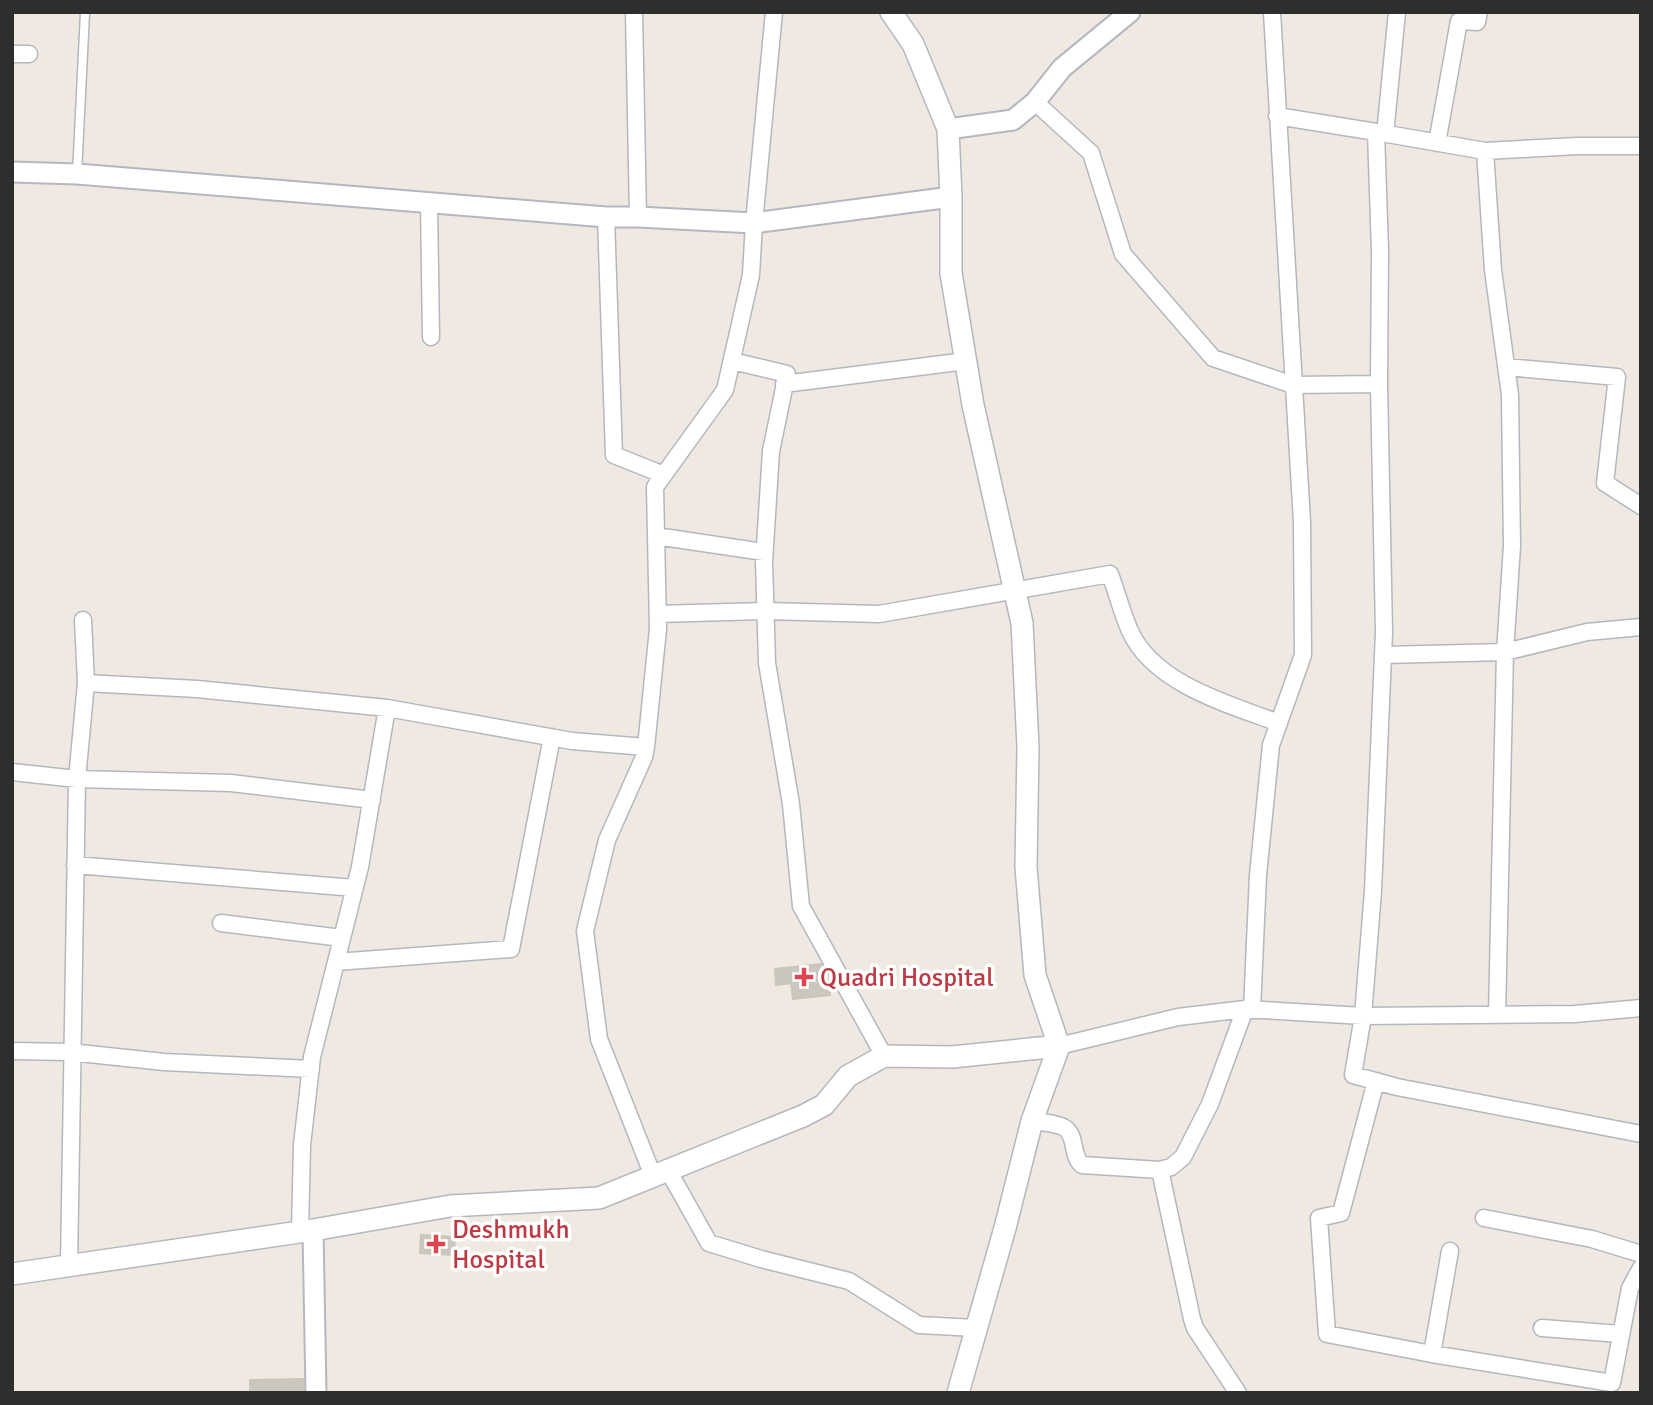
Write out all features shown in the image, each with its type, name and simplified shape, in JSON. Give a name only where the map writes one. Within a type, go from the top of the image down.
[{"type":"main road","points":[[891,12],[913,44],[948,129],[951,272],[973,405],[1022,623],[1028,747],[1026,867],[1035,975],[1059,1046],[1032,1121],[958,1393]]},
{"type":"main road","points":[[12,1274],[306,1231],[450,1206],[599,1198],[803,1116],[824,1105],[848,1076],[884,1056],[952,1057],[1059,1046]]},
{"type":"street","points":[[634,12],[638,217]]},
{"type":"street","points":[[774,12],[751,275],[725,390],[655,487],[658,614],[645,757],[607,840],[585,931],[598,1039],[661,1173],[709,1243],[849,1281],[919,1325],[976,1328]]},
{"type":"street","points":[[948,129],[1013,120],[1035,102],[1062,68],[1130,12]]},
{"type":"street","points":[[1032,1121],[1062,1126],[1068,1130],[1076,1160],[1082,1165],[1160,1170],[1178,1163],[1210,1104],[1249,1010],[1258,875],[1272,745],[1303,655],[1302,522],[1272,12]]},
{"type":"street","points":[[1397,12],[1380,133],[1379,384],[1383,655],[1373,891],[1363,1016],[1353,1075],[1641,1135]]},
{"type":"street","points":[[1437,143],[1459,21],[1477,22],[1479,12]]},
{"type":"street","points":[[1035,102],[1091,153],[1123,254],[1213,358],[1293,385],[1379,384]]},
{"type":"street","points":[[1277,116],[1485,151],[1641,146]]},
{"type":"street","points":[[1485,151],[1493,270],[1510,395],[1512,546],[1504,652],[1497,1015]]},
{"type":"street","points":[[12,172],[77,174],[607,217],[754,223],[951,197]]},
{"type":"street","points":[[429,204],[430,337]]},
{"type":"street","points":[[607,217],[614,455],[664,475]]},
{"type":"street","points":[[732,361],[787,374],[771,451],[764,552],[767,663],[791,804],[802,906],[884,1056]]},
{"type":"street","points":[[784,384],[966,361]]},
{"type":"street","points":[[1506,367],[1617,377],[1605,483],[1641,506]]},
{"type":"street","points":[[656,536],[764,552]]},
{"type":"street","points":[[658,614],[765,611],[879,614],[1016,593],[1110,575],[1130,633],[1154,665],[1206,696],[1279,723]]},
{"type":"street","points":[[69,1266],[77,779],[86,683],[83,620]]},
{"type":"street","points":[[1383,655],[1504,652],[1587,632],[1641,627]]},
{"type":"street","points":[[86,683],[197,689],[387,708],[582,742],[646,747]]},
{"type":"street","points":[[316,1393],[302,1145],[311,1069],[355,888],[387,708]]},
{"type":"street","points":[[337,962],[511,949],[552,737]]},
{"type":"street","points":[[12,772],[77,779],[231,783],[372,800]]},
{"type":"street","points":[[75,865],[355,888]]},
{"type":"street","points":[[221,923],[342,938]]},
{"type":"street","points":[[1059,1046],[1178,1017],[1249,1010],[1363,1016],[1575,1014],[1641,1008]]},
{"type":"street","points":[[12,1051],[71,1052],[164,1062],[311,1069]]},
{"type":"street","points":[[1376,1081],[1341,1213],[1319,1218],[1327,1334],[1612,1383],[1630,1288],[1641,1268]]},
{"type":"street","points":[[1160,1170],[1195,1328],[1238,1393]]},
{"type":"street","points":[[1485,1218],[1592,1239],[1641,1254]]},
{"type":"street","points":[[1432,1354],[1450,1251]]},
{"type":"street","points":[[1542,1328],[1621,1334]]},
{"type":"lane","points":[[77,174],[85,13]]},
{"type":"building","points":[[821,964],[828,977],[830,995],[793,999],[791,983],[776,985],[775,969]]},
{"type":"building","points":[[421,1235],[455,1237],[454,1255],[420,1253]]},
{"type":"building","points":[[303,1379],[304,1393],[250,1393],[250,1380]]},
{"type":"place","name":"Quadri Hospital","points":[[804,977]]},
{"type":"place","name":"Deshmukh Hospital","points":[[436,1244]]}]
